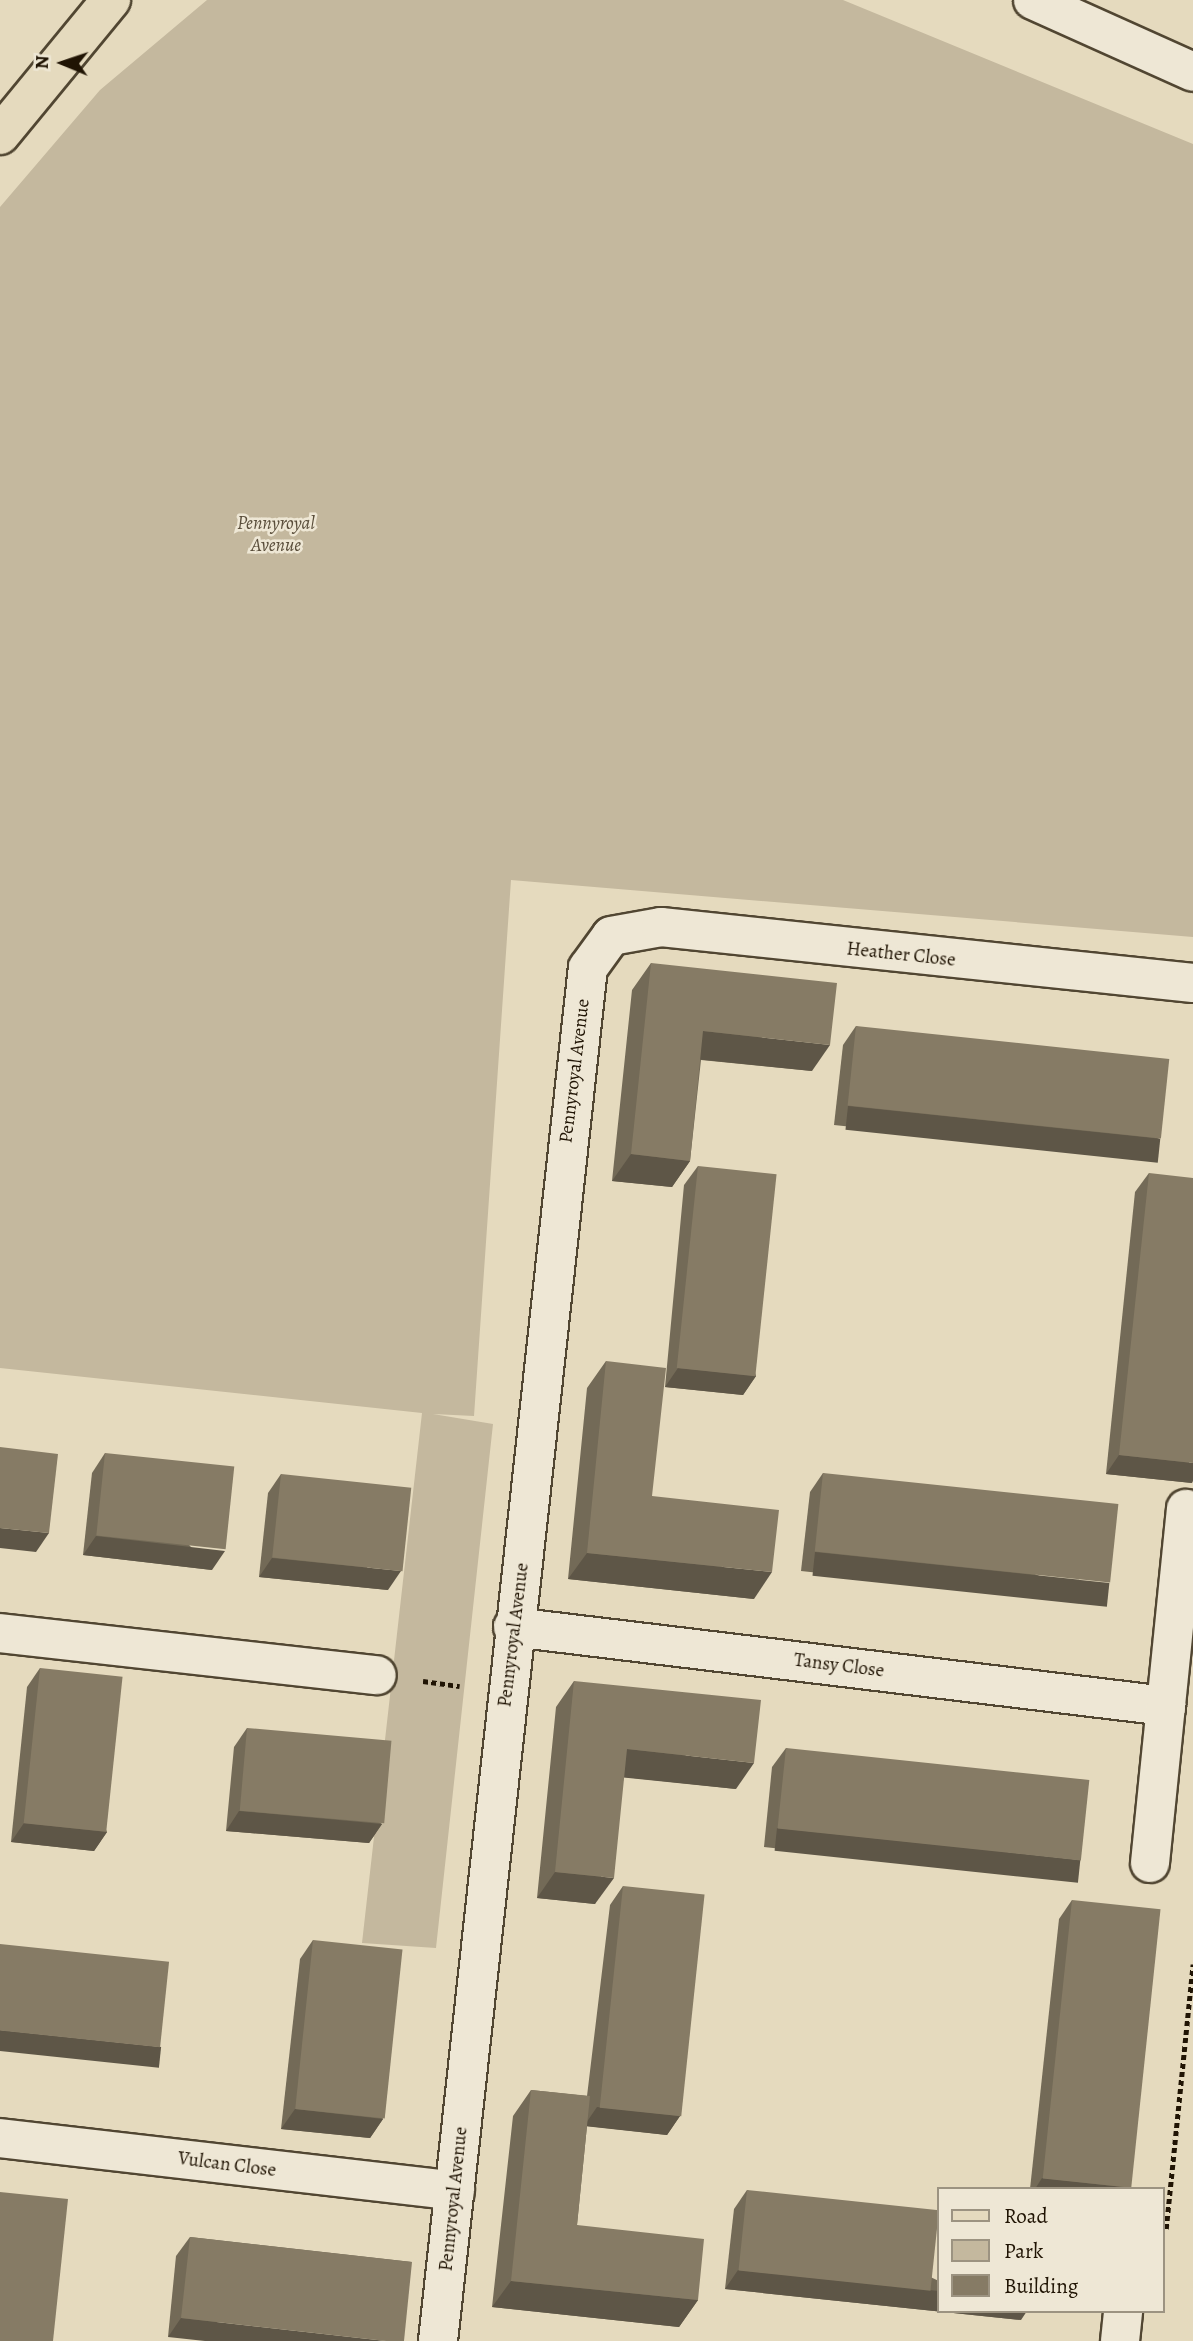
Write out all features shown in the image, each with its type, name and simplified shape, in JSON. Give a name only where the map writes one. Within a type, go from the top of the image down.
[{"type":"main road","points":[[0,135],[111,0]]},
{"type":"street","points":[[1033,0],[1193,72]]},
{"type":"street","name":"Heather Close","points":[[611,936],[662,927],[1193,983]]},
{"type":"street","name":"Pennyroyal Avenue","points":[[438,2341],[575,1066],[589,968],[611,936]]},
{"type":"street","points":[[1150,1863],[1186,1509]]},
{"type":"street","name":"Tansy Close","points":[[513,1627],[1166,1706]]},
{"type":"street","points":[[0,1633],[377,1675]]},
{"type":"street","name":"Vulcan Close","points":[[0,2138],[455,2191]]},
{"type":"street","points":[[1120,2341],[1123,2313]]},
{"type":"path","points":[[377,1675],[507,1686]]},
{"type":"path","points":[[1166,2229],[1193,1964]]},
{"type":"green space","points":[[207,0],[843,0],[1193,144],[1193,937],[511,880],[474,1416],[433,1414],[493,1424],[436,1948],[362,1943],[422,1413],[0,1368],[0,207],[100,90]]},
{"type":"building","points":[[651,963],[837,983],[830,1045],[703,1031],[690,1161],[631,1154]]},
{"type":"building","points":[[856,1026],[1169,1059],[1161,1138],[848,1106]]},
{"type":"building","points":[[698,1166],[777,1174],[755,1376],[677,1368]]},
{"type":"building","points":[[1149,1173],[1193,1178],[1193,1463],[1119,1455]]},
{"type":"building","points":[[606,1361],[666,1368],[652,1496],[779,1510],[772,1572],[587,1553]]},
{"type":"building","points":[[0,1447],[58,1454],[49,1533],[0,1528]]},
{"type":"building","points":[[105,1453],[234,1467],[226,1549],[96,1536]]},
{"type":"building","points":[[823,1473],[1118,1504],[1110,1583],[815,1552]]},
{"type":"building","points":[[281,1474],[411,1488],[403,1571],[272,1558]]},
{"type":"building","points":[[40,1668],[123,1677],[106,1832],[24,1823]]},
{"type":"building","points":[[574,1681],[761,1700],[754,1763],[627,1749],[614,1878],[555,1872]]},
{"type":"building","points":[[247,1728],[391,1741],[384,1823],[240,1811]]},
{"type":"building","points":[[786,1748],[1089,1780],[1081,1860],[778,1829]]},
{"type":"building","points":[[623,1886],[705,1895],[681,2116],[600,2108]]},
{"type":"building","points":[[1072,1900],[1161,1909],[1131,2187],[1043,2178]]},
{"type":"building","points":[[313,1940],[403,1949],[385,2118],[295,2109]]},
{"type":"building","points":[[0,1944],[169,1962],[160,2047],[0,2030]]},
{"type":"building","points":[[531,2090],[590,2096],[577,2225],[704,2239],[698,2300],[511,2281]]},
{"type":"building","points":[[747,2190],[937,2210],[930,2291],[739,2271]]},
{"type":"building","points":[[0,2192],[68,2199],[53,2341],[0,2341]]},
{"type":"building","points":[[190,2237],[412,2262],[404,2341],[181,2318]]}]
